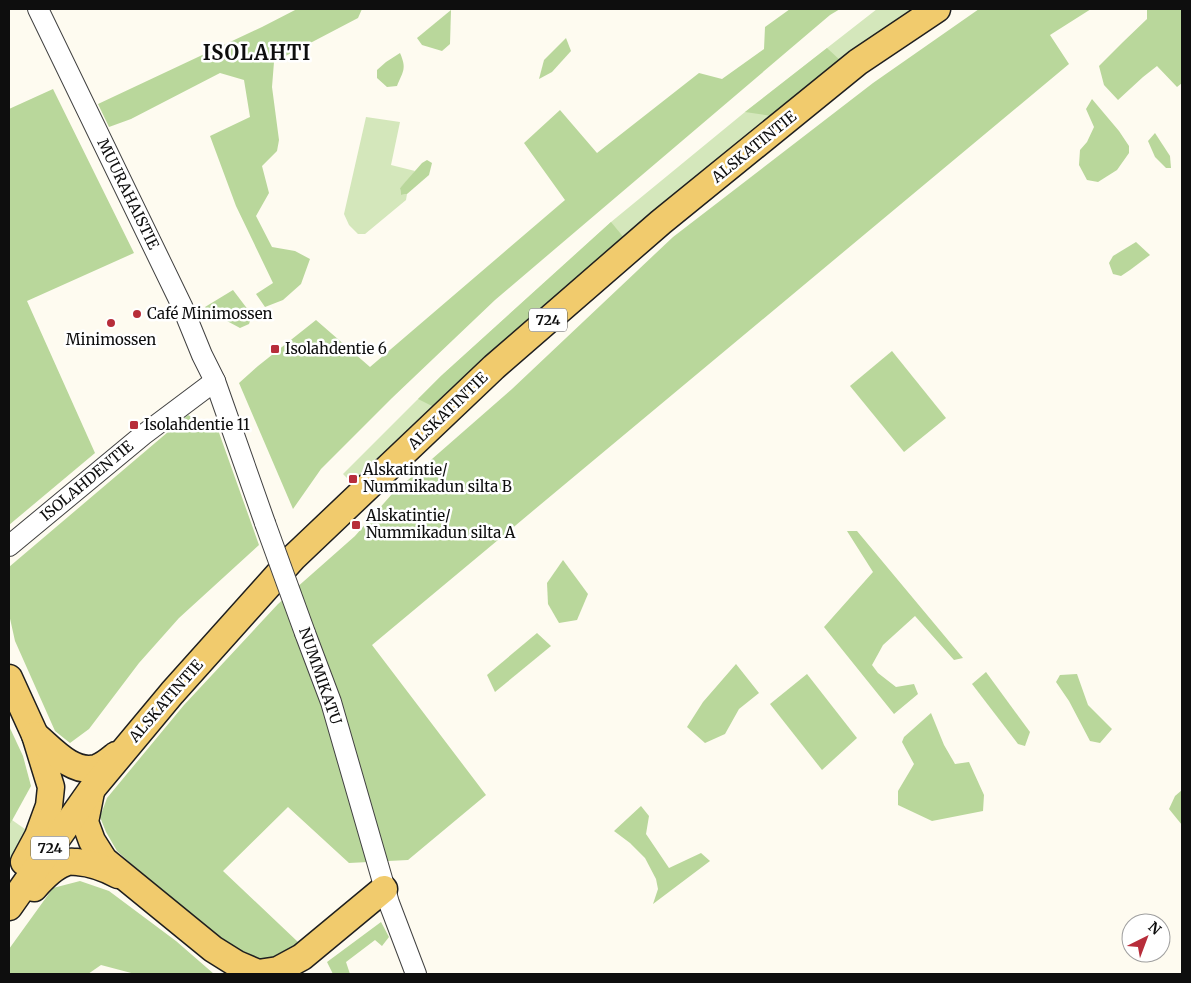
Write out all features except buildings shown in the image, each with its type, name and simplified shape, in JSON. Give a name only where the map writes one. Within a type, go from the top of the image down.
[{"type":"main road","name":"ALSKATINTIE","points":[[9,907],[92,789],[172,693],[293,558],[494,367],[661,222],[858,62],[937,9]]},
{"type":"main road","points":[[9,678],[35,735],[51,788],[49,806],[38,836],[9,889]]},
{"type":"main road","points":[[35,735],[70,765],[86,769],[98,768],[123,751]]},
{"type":"main road","points":[[92,789],[85,822],[92,841],[104,860],[213,949],[237,964],[258,972],[278,970],[302,957],[384,889]]},
{"type":"main road","points":[[9,923],[24,900],[40,882],[54,869],[66,862],[86,862],[104,868],[130,881]]},
{"type":"street","name":"MUURAHAISTIE","points":[[38,9],[182,306],[215,381]]},
{"type":"street","name":"NUMMIKATU","points":[[215,381],[331,702],[384,889],[416,974]]},
{"type":"street","name":"ISOLAHDENTIE","points":[[9,546],[143,435],[215,381]]},
{"type":"green space","points":[[297,9],[362,9],[358,18],[274,62],[272,87],[279,140],[277,151],[262,166],[269,193],[256,216],[272,247],[295,251],[310,259],[301,284],[283,300],[265,307],[256,294],[273,283],[236,206],[210,136],[250,117],[244,80],[220,73],[131,119],[109,127],[98,104]]},
{"type":"green space","points":[[790,9],[840,9],[830,15],[495,300],[321,469],[293,509],[239,383],[316,320],[370,367],[565,200],[524,143],[560,110],[597,153],[699,73],[722,79],[764,49],[765,27]]},
{"type":"green space","points":[[877,9],[912,9],[772,116],[353,484],[343,474],[441,376],[611,222],[745,112]]},
{"type":"green space","points":[[979,9],[1091,9],[1050,35],[1069,64],[372,645],[486,795],[408,860],[349,863],[288,807],[223,871],[298,942],[286,957],[259,961],[235,949],[187,914],[117,851],[100,817],[107,798],[184,705],[278,604],[355,536],[392,494],[512,389],[673,237],[873,83]]},
{"type":"green space","points":[[1147,9],[1182,9],[1182,83],[1177,87],[1157,66],[1118,100],[1104,85],[1099,66],[1147,19]]},
{"type":"green space","points":[[451,10],[450,44],[442,51],[422,45],[417,38]]},
{"type":"green space","points":[[566,38],[571,51],[552,72],[539,79],[544,60]]},
{"type":"green space","points":[[827,48],[842,62],[772,116],[745,112]]},
{"type":"green space","points":[[400,53],[404,67],[402,73],[397,86],[387,87],[377,78],[377,70]]},
{"type":"green space","points":[[53,89],[134,253],[27,301],[95,453],[9,525],[9,109]]},
{"type":"green space","points":[[1092,99],[1129,146],[1129,153],[1117,170],[1098,182],[1087,180],[1079,165],[1080,150],[1087,142],[1094,127],[1086,109]]},
{"type":"green space","points":[[366,117],[400,122],[391,165],[415,171],[400,188],[401,195],[407,194],[406,200],[365,234],[358,234],[349,225],[344,214]]},
{"type":"green space","points":[[1155,133],[1170,156],[1171,168],[1166,168],[1155,157],[1148,141]]},
{"type":"green space","points":[[427,160],[432,163],[429,175],[407,194],[401,195],[400,188],[422,163]]},
{"type":"green space","points":[[611,222],[625,239],[438,409],[418,399],[441,376]]},
{"type":"green space","points":[[1136,242],[1150,255],[1121,276],[1113,274],[1109,263],[1113,256]]},
{"type":"green space","points":[[233,290],[252,315],[249,324],[240,328],[227,321],[213,319],[205,307]]},
{"type":"green space","points":[[892,351],[946,418],[904,452],[850,386]]},
{"type":"green space","points":[[188,415],[203,423],[217,427],[259,545],[179,618],[139,663],[89,729],[70,743],[55,731],[15,641],[9,614],[9,567]]},
{"type":"green space","points":[[847,531],[857,531],[963,658],[954,660],[915,616],[883,645],[872,665],[878,673],[896,687],[914,684],[918,694],[894,714],[824,627],[873,572]]},
{"type":"green space","points":[[563,560],[588,594],[577,620],[559,623],[548,604],[547,583]]},
{"type":"green space","points":[[537,633],[551,646],[495,692],[487,675]]},
{"type":"green space","points":[[736,664],[759,693],[739,709],[725,734],[705,743],[687,727],[703,702]]},
{"type":"green space","points":[[986,672],[1030,732],[1025,746],[1018,744],[972,684]]},
{"type":"green space","points":[[807,674],[857,738],[822,770],[770,704]]},
{"type":"green space","points":[[1077,674],[1088,705],[1112,729],[1100,743],[1090,741],[1069,701],[1056,682],[1060,675]]},
{"type":"green space","points":[[931,713],[944,745],[955,764],[969,762],[984,795],[983,811],[932,821],[898,805],[898,791],[914,764],[902,742],[904,737]]},
{"type":"green space","points":[[9,726],[23,756],[31,786],[9,826]]},
{"type":"green space","points":[[1182,790],[1182,825],[1169,809],[1175,796]]},
{"type":"green space","points":[[641,806],[649,816],[646,834],[669,868],[701,853],[710,861],[653,904],[658,889],[656,879],[645,858],[614,831]]},
{"type":"green space","points":[[12,820],[32,834],[9,869],[9,826]]},
{"type":"green space","points":[[80,881],[109,891],[176,941],[214,974],[135,974],[101,965],[88,974],[9,974],[9,949],[53,888]]},
{"type":"green space","points":[[381,922],[389,937],[382,946],[375,940],[346,962],[350,974],[333,974],[327,962]]},
{"type":"place","name":"Café Minimossen","points":[[137,314]]},
{"type":"place","name":"Minimossen","points":[[111,323]]},
{"type":"place","name":"Isolahdentie 6","points":[[275,349]]},
{"type":"place","name":"Isolahdentie 11","points":[[134,425]]},
{"type":"place","name":"Alskatintie/ Nummikadun silta B","points":[[353,479]]},
{"type":"place","name":"Alskatintie/ Nummikadun silta A","points":[[356,525]]},
{"type":"district","name":"ISOLAHTI","points":[[257,53]]}]
